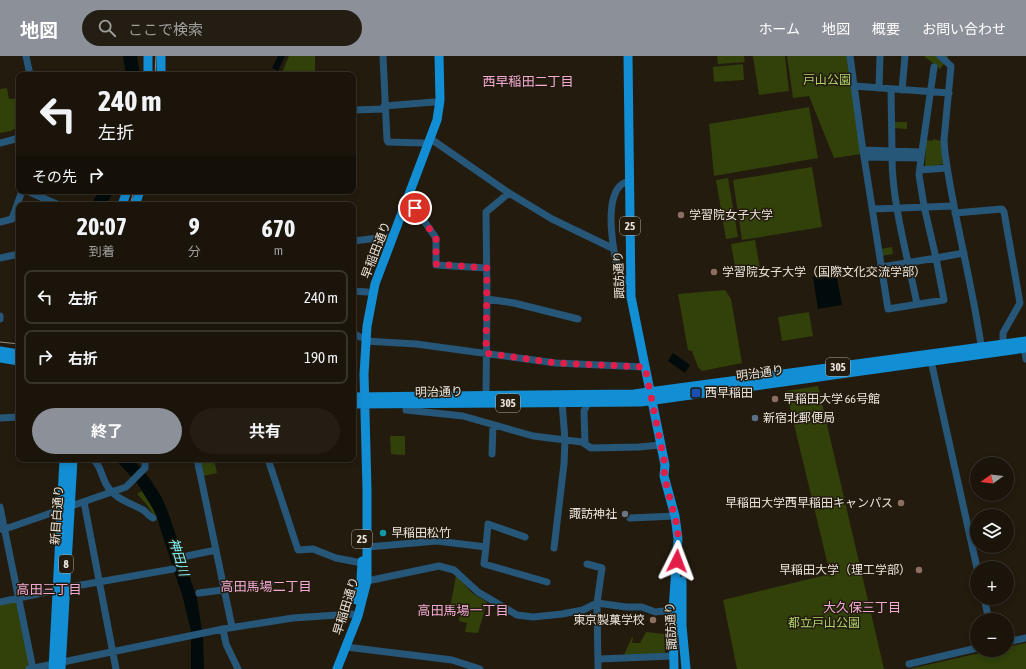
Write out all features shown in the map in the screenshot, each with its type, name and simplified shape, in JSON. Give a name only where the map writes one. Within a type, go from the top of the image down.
[{"type":"main road","points":[[148,56],[148,72]]},
{"type":"main road","points":[[161,56],[161,72]]},
{"type":"main road","name":"早稲田通り","points":[[359,337],[375,284],[406,204],[427,141],[434,102],[433,56]]},
{"type":"main road","name":"早稲田通り","points":[[330,669],[355,615],[362,562],[359,337],[368,292],[387,237],[440,108],[439,56]]},
{"type":"main road","name":"諏訪通り","points":[[628,56],[630,283],[632,305],[660,445],[665,465],[670,474],[681,515],[684,535],[676,609]]},
{"type":"main road","name":"明治通り","points":[[359,400],[588,402],[651,397],[931,361],[1003,344],[1025,344]]},
{"type":"main road","name":"明治通り","points":[[359,400],[486,395],[651,397],[1025,344]]},
{"type":"main road","points":[[0,351],[16,354]]},
{"type":"main road","points":[[0,358],[16,360]]},
{"type":"main road","name":"早稲田通り","points":[[337,669],[346,647],[367,581],[368,547],[359,400]]},
{"type":"main road","name":"新目白通り","points":[[64,462],[66,507]]},
{"type":"main road","name":"新目白通り","points":[[57,666],[60,589],[66,507],[73,462]]},
{"type":"main road","name":"諏訪通り","points":[[665,465],[664,476],[675,516],[678,550],[676,609],[678,643],[686,669]]},
{"type":"main road","name":"諏訪通り","points":[[674,669],[673,656],[678,643]]},
{"type":"main road","name":"25","points":[[678,643],[680,669]]},
{"type":"street","points":[[26,56],[29,72]]},
{"type":"street","points":[[382,56],[384,107],[388,142],[427,141],[552,219],[612,248]]},
{"type":"street","points":[[850,56],[888,308],[944,300],[924,206],[920,170],[934,67]]},
{"type":"street","points":[[878,88],[880,56]]},
{"type":"street","points":[[902,90],[905,56]]},
{"type":"street","points":[[940,56],[950,66],[944,140],[947,168],[976,310],[982,350]]},
{"type":"street","points":[[854,86],[949,93]]},
{"type":"street","points":[[891,89],[892,172],[917,304]]},
{"type":"street","points":[[356,110],[434,102]]},
{"type":"street","points":[[0,143],[16,139]]},
{"type":"street","points":[[864,154],[921,155]]},
{"type":"street","points":[[920,170],[947,168]]},
{"type":"street","points":[[630,181],[619,187],[614,196],[611,219],[612,248],[619,275],[630,283]]},
{"type":"street","points":[[486,395],[486,212],[509,193]]},
{"type":"street","points":[[34,194],[52,202]]},
{"type":"street","points":[[406,204],[415,208],[436,238],[436,264],[487,268]]},
{"type":"street","points":[[873,209],[924,206],[955,209],[1002,209],[1004,212],[1023,302],[1003,333],[1003,344]]},
{"type":"street","points":[[0,222],[12,219],[16,208]]},
{"type":"street","points":[[356,241],[387,237]]},
{"type":"street","points":[[882,266],[964,253]]},
{"type":"street","points":[[0,258],[16,255]]},
{"type":"street","points":[[356,291],[368,292]]},
{"type":"street","points":[[487,299],[514,303],[578,319]]},
{"type":"street","points":[[359,337],[556,363],[645,367]]},
{"type":"street","points":[[1025,344],[1026,359]]},
{"type":"street","points":[[931,361],[975,561]]},
{"type":"street","points":[[554,548],[564,464],[565,440],[562,402]]},
{"type":"street","points":[[585,444],[584,411],[588,402]]},
{"type":"street","points":[[406,410],[463,416],[533,436],[585,444],[591,448],[660,445]]},
{"type":"street","points":[[0,418],[16,417]]},
{"type":"street","points":[[492,454],[493,424]]},
{"type":"street","points":[[96,462],[106,484],[112,492],[125,503],[144,511],[152,518]]},
{"type":"street","points":[[2,529],[126,487],[143,470],[146,462]]},
{"type":"street","points":[[198,462],[232,627]]},
{"type":"street","points":[[269,462],[298,550],[314,549],[336,558],[362,562]]},
{"type":"street","points":[[84,502],[116,669]]},
{"type":"street","points":[[0,507],[2,529],[19,598],[32,668],[57,666],[112,651],[232,627],[293,618],[355,615]]},
{"type":"street","points":[[630,518],[675,516]]},
{"type":"street","points":[[525,537],[488,524],[484,564],[547,582]]},
{"type":"street","points":[[368,547],[437,541],[486,547]]},
{"type":"street","points":[[187,556],[216,550]]},
{"type":"street","points":[[587,564],[602,568],[597,603],[598,669]]},
{"type":"street","points":[[367,581],[439,566],[454,570],[478,592],[518,615],[532,617],[556,615],[583,610],[597,603],[626,607],[642,607],[655,612],[676,609]]},
{"type":"street","points":[[0,602],[172,568]]},
{"type":"street","points":[[199,593],[270,584]]},
{"type":"street","points":[[223,629],[226,644],[238,669]]},
{"type":"street","points":[[1014,641],[1026,638]]},
{"type":"street","points":[[346,647],[452,660],[480,669]]},
{"type":"street","points":[[909,664],[970,650]]},
{"type":"street","points":[[598,658],[673,656]]},
{"type":"green space","points":[[289,56],[315,56],[315,72],[282,72]]},
{"type":"green space","points":[[717,56],[744,56],[745,62],[718,64]]},
{"type":"green space","points":[[753,56],[785,56],[789,91],[759,95]]},
{"type":"green space","name":"戸山公園","points":[[787,56],[848,56],[861,154],[834,158],[809,96],[793,98]]},
{"type":"green space","points":[[924,56],[948,56],[948,59],[940,69]]},
{"type":"green space","points":[[743,64],[744,80],[714,82],[713,67]]},
{"type":"green space","points":[[7,88],[9,99],[16,98],[16,128],[11,131],[0,133],[0,89]]},
{"type":"green space","points":[[809,107],[818,158],[714,176],[709,124]]},
{"type":"green space","points":[[893,122],[907,122],[907,129],[893,128]]},
{"type":"green space","points":[[933,139],[941,141],[943,164],[925,167],[926,140],[933,141]]},
{"type":"green space","points":[[812,167],[822,227],[742,240],[733,180]]},
{"type":"green space","points":[[728,178],[738,237],[726,239],[716,180]]},
{"type":"green space","points":[[755,240],[760,269],[736,273],[731,244]]},
{"type":"green space","points":[[892,247],[893,254],[881,256],[880,249]]},
{"type":"green space","points":[[725,290],[731,299],[742,363],[702,371],[698,367],[692,351],[688,350],[678,294]]},
{"type":"green space","points":[[809,312],[813,336],[782,341],[778,317]]},
{"type":"green space","name":"都立戸山公園","points":[[818,386],[884,669],[737,669],[723,600],[830,574],[786,391]]},
{"type":"green space","points":[[390,436],[405,436],[405,455],[391,454]]},
{"type":"green space","points":[[200,462],[215,462],[217,473],[204,476]]},
{"type":"green space","points":[[142,491],[152,506],[159,524],[147,505],[137,494]]},
{"type":"green space","points":[[456,575],[472,593],[487,602],[478,633],[465,632],[467,623],[459,621],[460,611],[450,609]]},
{"type":"green space","points":[[14,601],[16,603],[29,663],[28,668],[0,669],[0,604]]},
{"type":"green space","points":[[646,632],[664,634],[665,654],[623,657],[632,637],[632,643],[640,643]]},
{"type":"green space","points":[[1026,643],[1026,669],[909,669],[970,655],[970,657],[1014,657],[1014,646]]},
{"type":"water","points":[[123,56],[137,56],[140,72],[126,72]]},
{"type":"water","points":[[278,56],[285,56],[278,71],[272,68]]},
{"type":"water","points":[[97,194],[112,194],[108,202],[93,202]]},
{"type":"water","points":[[836,273],[842,305],[818,309],[813,277]]},
{"type":"water","points":[[673,353],[690,365],[685,373],[668,361]]},
{"type":"water","name":"神田川","points":[[118,462],[136,462],[150,479],[162,498],[168,512],[197,599],[203,637],[204,669],[191,669],[191,631],[183,598],[155,512],[137,483]]},
{"type":"tram line","points":[[155,72],[156,56]]},
{"type":"tram line","points":[[131,202],[133,194]]},
{"type":"tram line","points":[[0,342],[16,344]]},
{"type":"place","name":"学習院女子大学","points":[[681,215]]},
{"type":"place","name":"学習院女子大学（国際文化交流学部）","points":[[714,272]]},
{"type":"place","name":"西早稲田","points":[[696,393]]},
{"type":"place","name":"早稲田大学 66号館","points":[[775,399]]},
{"type":"place","name":"新宿北郵便局","points":[[755,418]]},
{"type":"place","name":"早稲田大学西早稲田キャンパス","points":[[901,503]]},
{"type":"place","name":"諏訪神社","points":[[625,514]]},
{"type":"place","name":"早稲田松竹","points":[[383,533]]},
{"type":"place","name":"早稲田大学（理工学部）","points":[[919,570]]},
{"type":"place","name":"東京製菓学校","points":[[653,620]]},
{"type":"district","name":"西早稲田二丁目","points":[[528,81]]},
{"type":"district","name":"高田馬場二丁目","points":[[266,586]]},
{"type":"district","name":"高田三丁目","points":[[49,589]]},
{"type":"district","name":"大久保三丁目","points":[[862,607]]},
{"type":"district","name":"高田馬場一丁目","points":[[463,610]]},
{"type":"route","points":[[415,208],[436,238],[436,264],[487,268],[486,353],[556,363],[645,367],[665,465],[664,476],[678,529],[677,561]]}]
